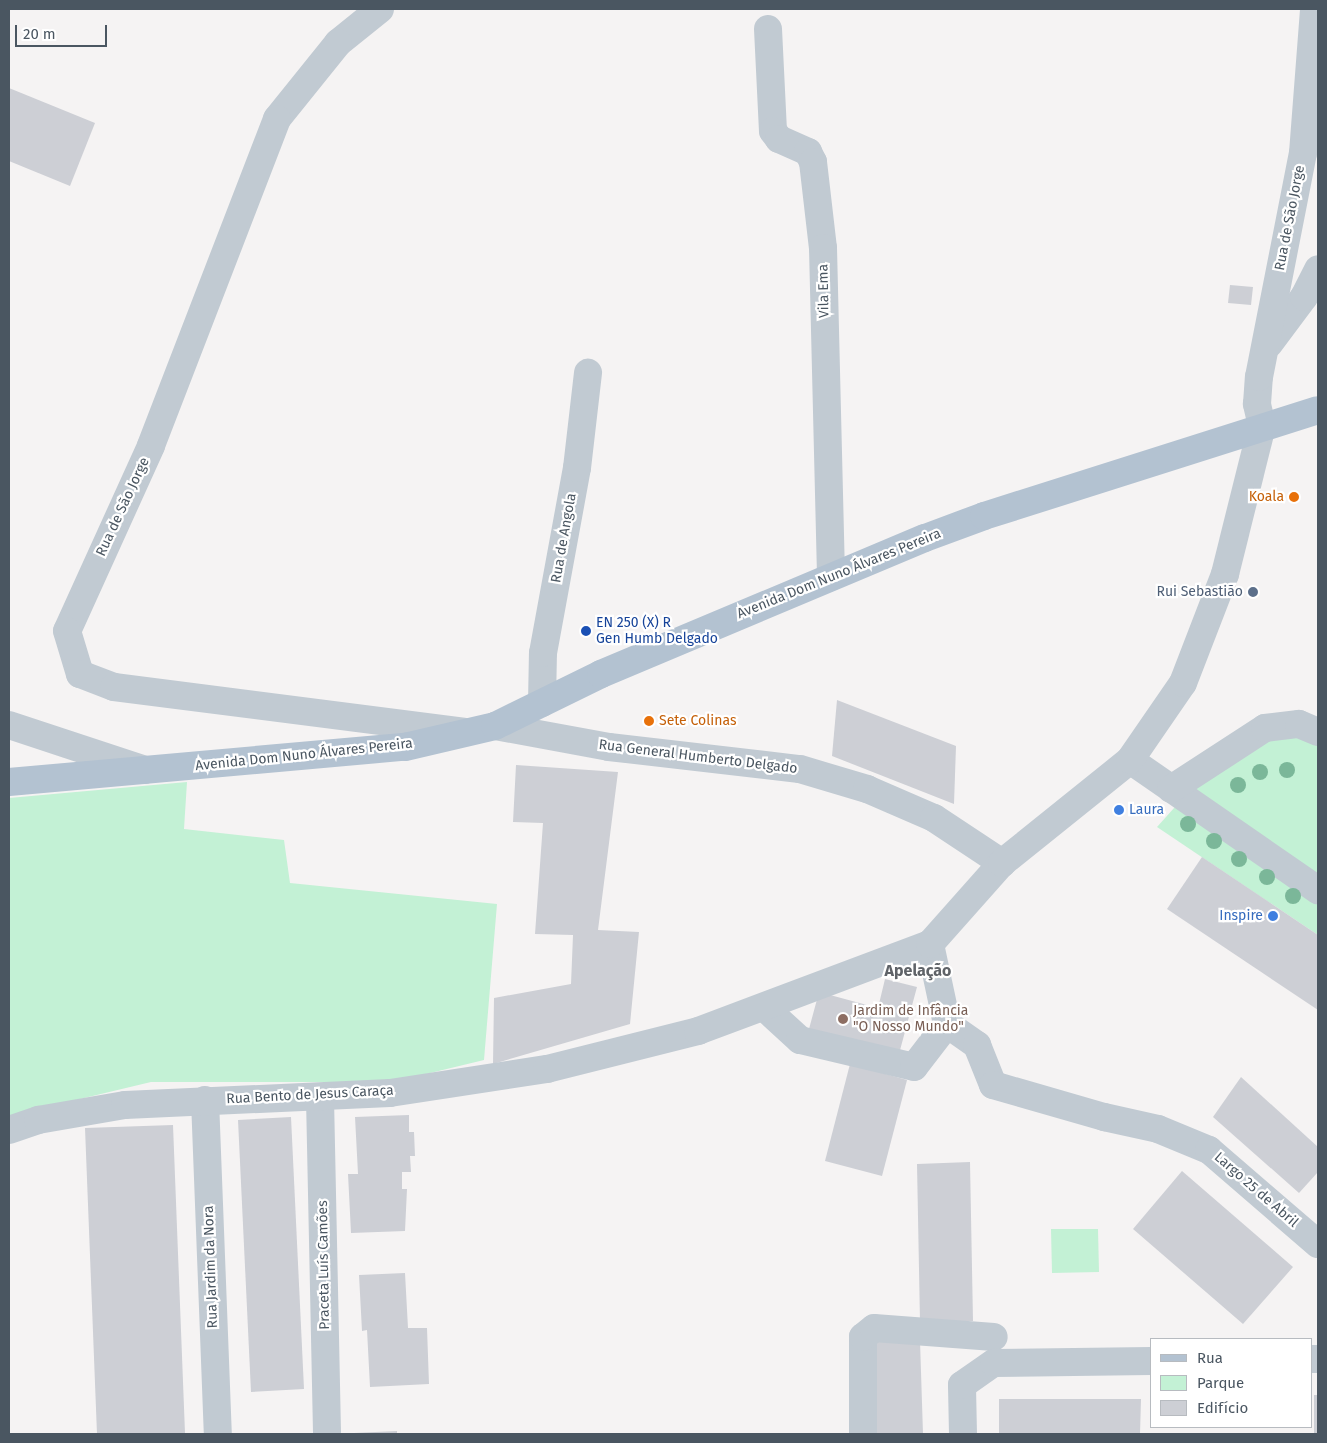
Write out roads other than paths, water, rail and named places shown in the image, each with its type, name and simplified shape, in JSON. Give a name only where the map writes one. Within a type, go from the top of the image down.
[{"type":"main road","name":"Avenida Dom Nuno Álvares Pereira","points":[[9,782],[404,747],[494,726],[542,702],[831,577],[984,516],[1262,426],[1318,410]]},
{"type":"street","name":"Rua de São Jorge","points":[[380,9],[338,43],[277,120],[151,446],[67,631],[80,674],[114,687],[463,732]]},
{"type":"street","name":"Rua de São Jorge","points":[[1262,426],[1257,404],[1265,349],[1303,153],[1314,9]]},
{"type":"street","name":"Vila Ema","points":[[768,29],[773,131],[778,139],[808,152],[814,171],[823,248],[831,577]]},
{"type":"street","points":[[1265,349],[1304,297],[1318,269]]},
{"type":"street","name":"Rua de Angola","points":[[542,702],[543,652],[577,468],[588,373]]},
{"type":"street","points":[[764,1006],[800,1040],[914,1067],[947,1024],[930,944],[1002,863],[1130,760],[1183,683],[1225,574],[1262,426]]},
{"type":"street","points":[[1171,789],[1265,728],[1299,724],[1318,732]]},
{"type":"street","points":[[9,725],[145,770]]},
{"type":"street","name":"Rua General Humberto Delgado","points":[[494,726],[609,747],[800,769],[867,790],[934,818],[1002,863]]},
{"type":"street","points":[[1130,760],[1318,890]]},
{"type":"street","name":"Rua Bento de Jesus Caraça","points":[[9,1130],[38,1120],[125,1105],[205,1100],[320,1098],[390,1092],[547,1069],[698,1031],[930,944]]},
{"type":"street","name":"Largo 25 de Abril","points":[[947,1024],[977,1045],[993,1085],[1104,1117],[1158,1129],[1209,1150],[1318,1244]]},
{"type":"street","name":"Praceta Luís Camões","points":[[320,1098],[327,1432]]},
{"type":"street","name":"Rua Jardim da Nora","points":[[205,1100],[218,1434]]},
{"type":"street","points":[[863,1434],[863,1337],[874,1328],[994,1337]]},
{"type":"street","points":[[963,1434],[962,1385],[994,1363],[1150,1361]]},
{"type":"place","name":"Koala","points":[[1294,497]]},
{"type":"place","name":"Rui Sebastião","points":[[1253,592]]},
{"type":"place","name":"EN 250 (X) R Gen Humb Delgado","points":[[586,631]]},
{"type":"place","name":"Sete Colinas","points":[[649,721]]},
{"type":"place","name":"Laura","points":[[1119,810]]},
{"type":"place","name":"Inspire","points":[[1273,916]]},
{"type":"place","name":"Jardim de Infância \"O Nosso Mundo\"","points":[[843,1019]]},
{"type":"district","name":"Apelação","points":[[918,971]]}]
